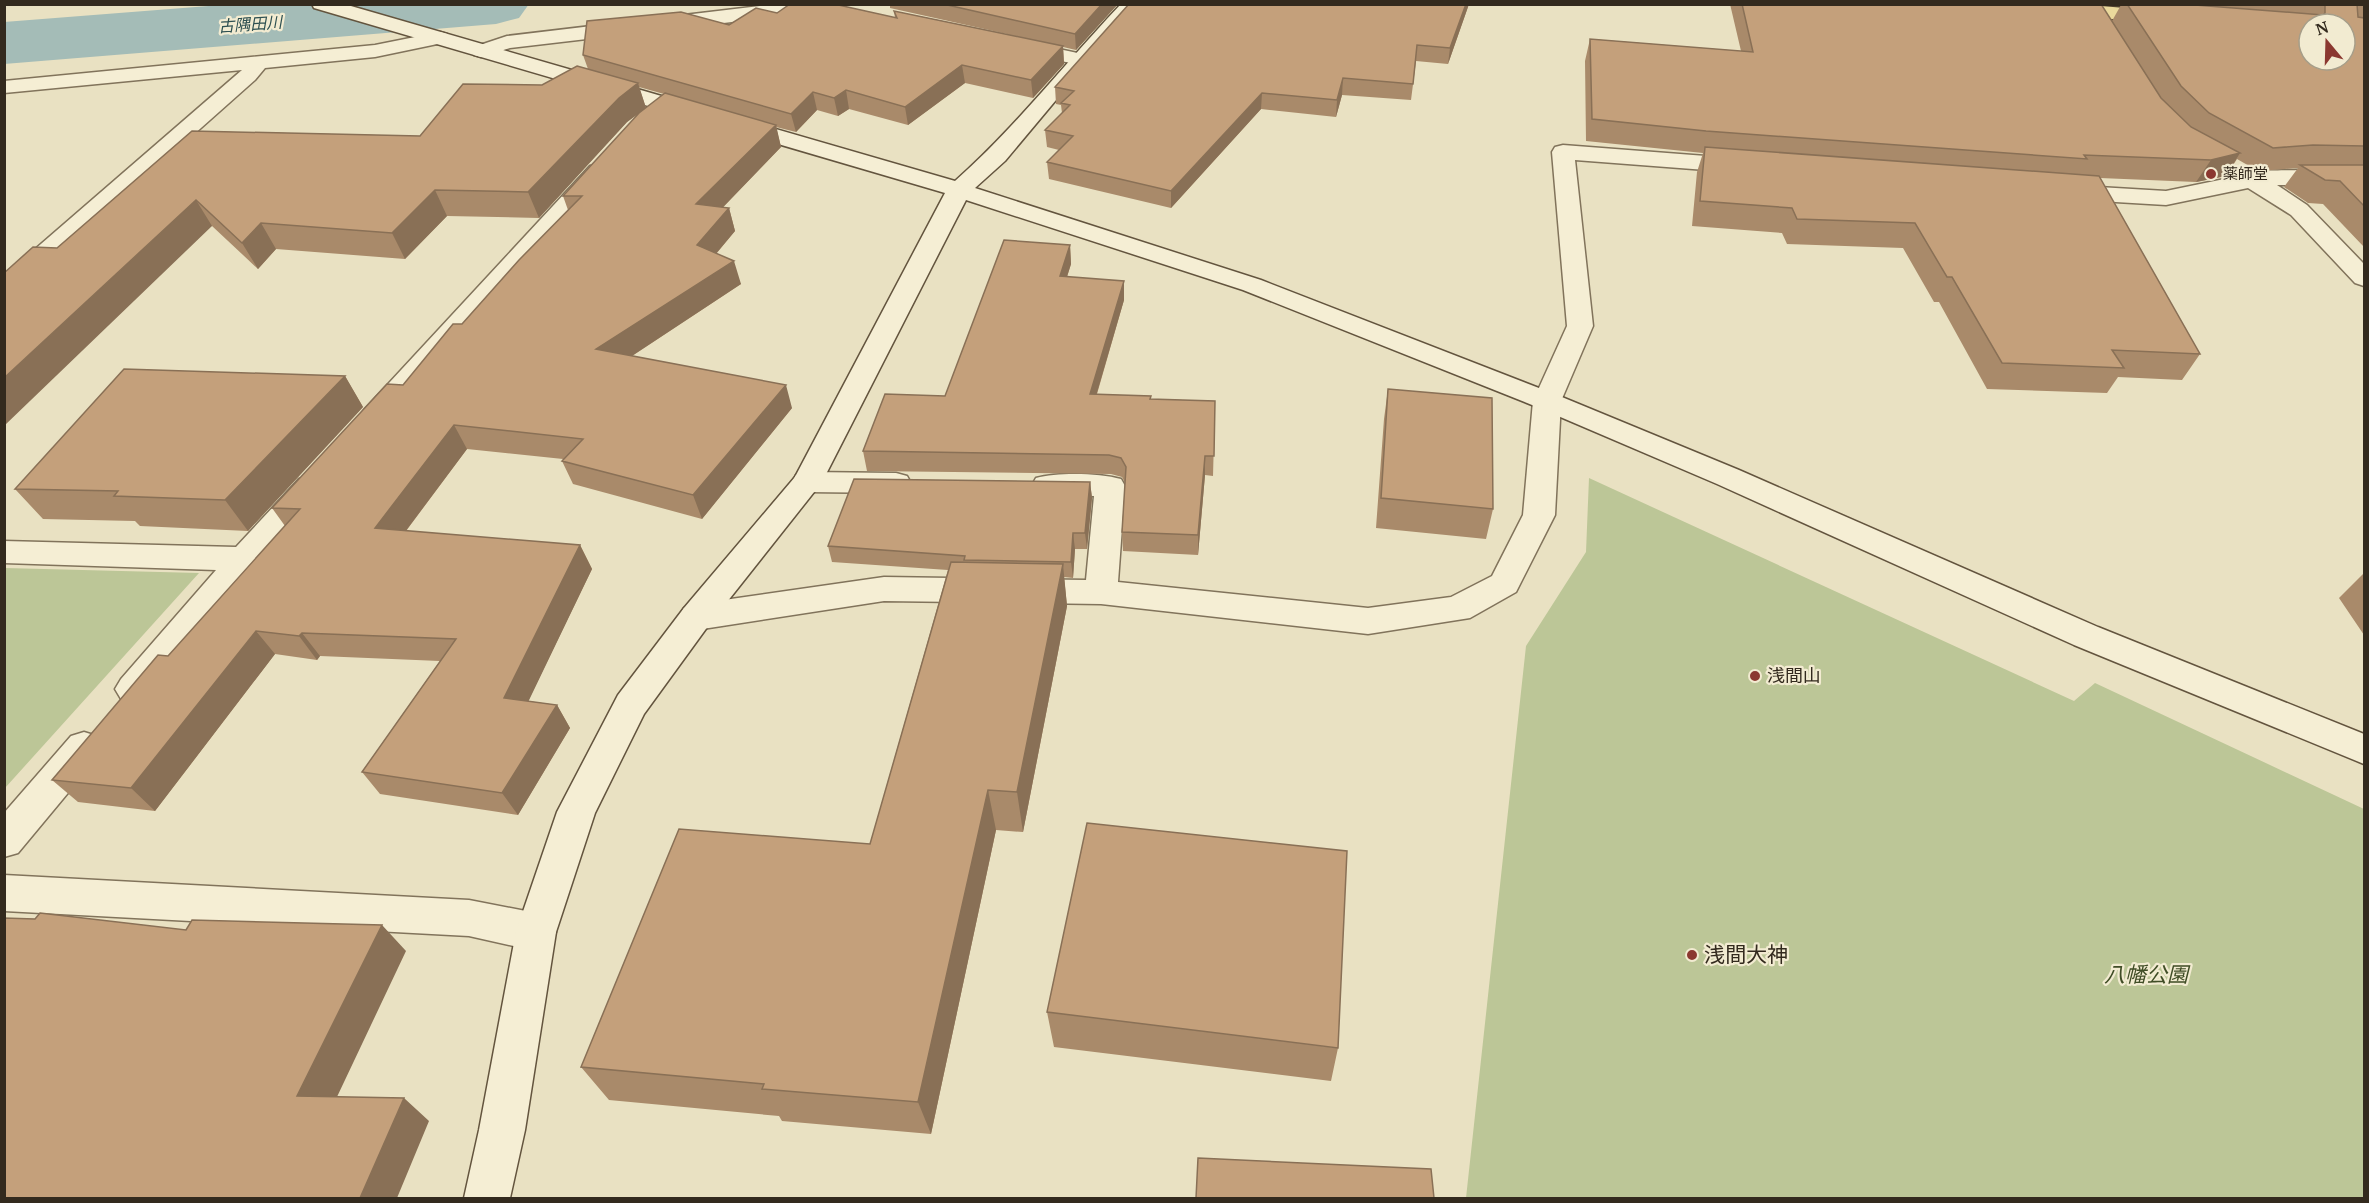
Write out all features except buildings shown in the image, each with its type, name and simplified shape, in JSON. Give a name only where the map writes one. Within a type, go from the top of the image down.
[{"type":"main road","points":[[1998,4],[2093,8],[2178,18]]},
{"type":"street","points":[[321,4],[959,190],[1252,285],[1547,401],[1728,477],[2086,636],[2364,749]]},
{"type":"street","points":[[487,1198],[502,1131],[537,932],[576,812],[632,705],[696,617],[807,482],[959,190],[996,156],[1080,59],[1132,4]]},
{"type":"street","points":[[482,51],[507,42],[578,32],[838,7]]},
{"type":"street","points":[[2093,8],[2107,32]]},
{"type":"street","points":[[4,87],[375,51],[431,36]]},
{"type":"street","points":[[1000,42],[1080,59]]},
{"type":"street","points":[[4,290],[248,76],[258,63]]},
{"type":"street","points":[[637,129],[668,104]]},
{"type":"street","points":[[696,617],[884,589],[1101,592],[1368,621],[1458,609],[1504,584],[1539,515],[1547,401],[1580,326],[1563,152],[1765,168]]},
{"type":"street","points":[[356,436],[613,155]]},
{"type":"street","points":[[2224,164],[2299,210],[2364,278]]},
{"type":"street","points":[[2038,190],[2166,198],[2253,180],[2296,177],[2364,178]]},
{"type":"street","points":[[4,841],[244,559],[332,462]]},
{"type":"street","points":[[807,482],[924,484]]},
{"type":"street","points":[[1017,485],[1110,486],[1101,592]]},
{"type":"street","points":[[4,552],[244,559]]},
{"type":"street","points":[[4,893],[469,918],[537,932]]},
{"type":"green space","name":"八幡公園","points":[[1589,478],[2074,701],[2095,683],[2364,809],[2364,1198],[1466,1198],[1526,646],[1586,552]]},
{"type":"green space","points":[[4,568],[199,573],[5,788]]},
{"type":"waterway","name":"古隅田川","points":[[4,43],[496,4]]},
{"type":"place","name":"薬師堂","points":[[2211,174]]},
{"type":"place","name":"浅間山","points":[[1755,676]]},
{"type":"place","name":"浅間大神","points":[[1692,955]]}]
